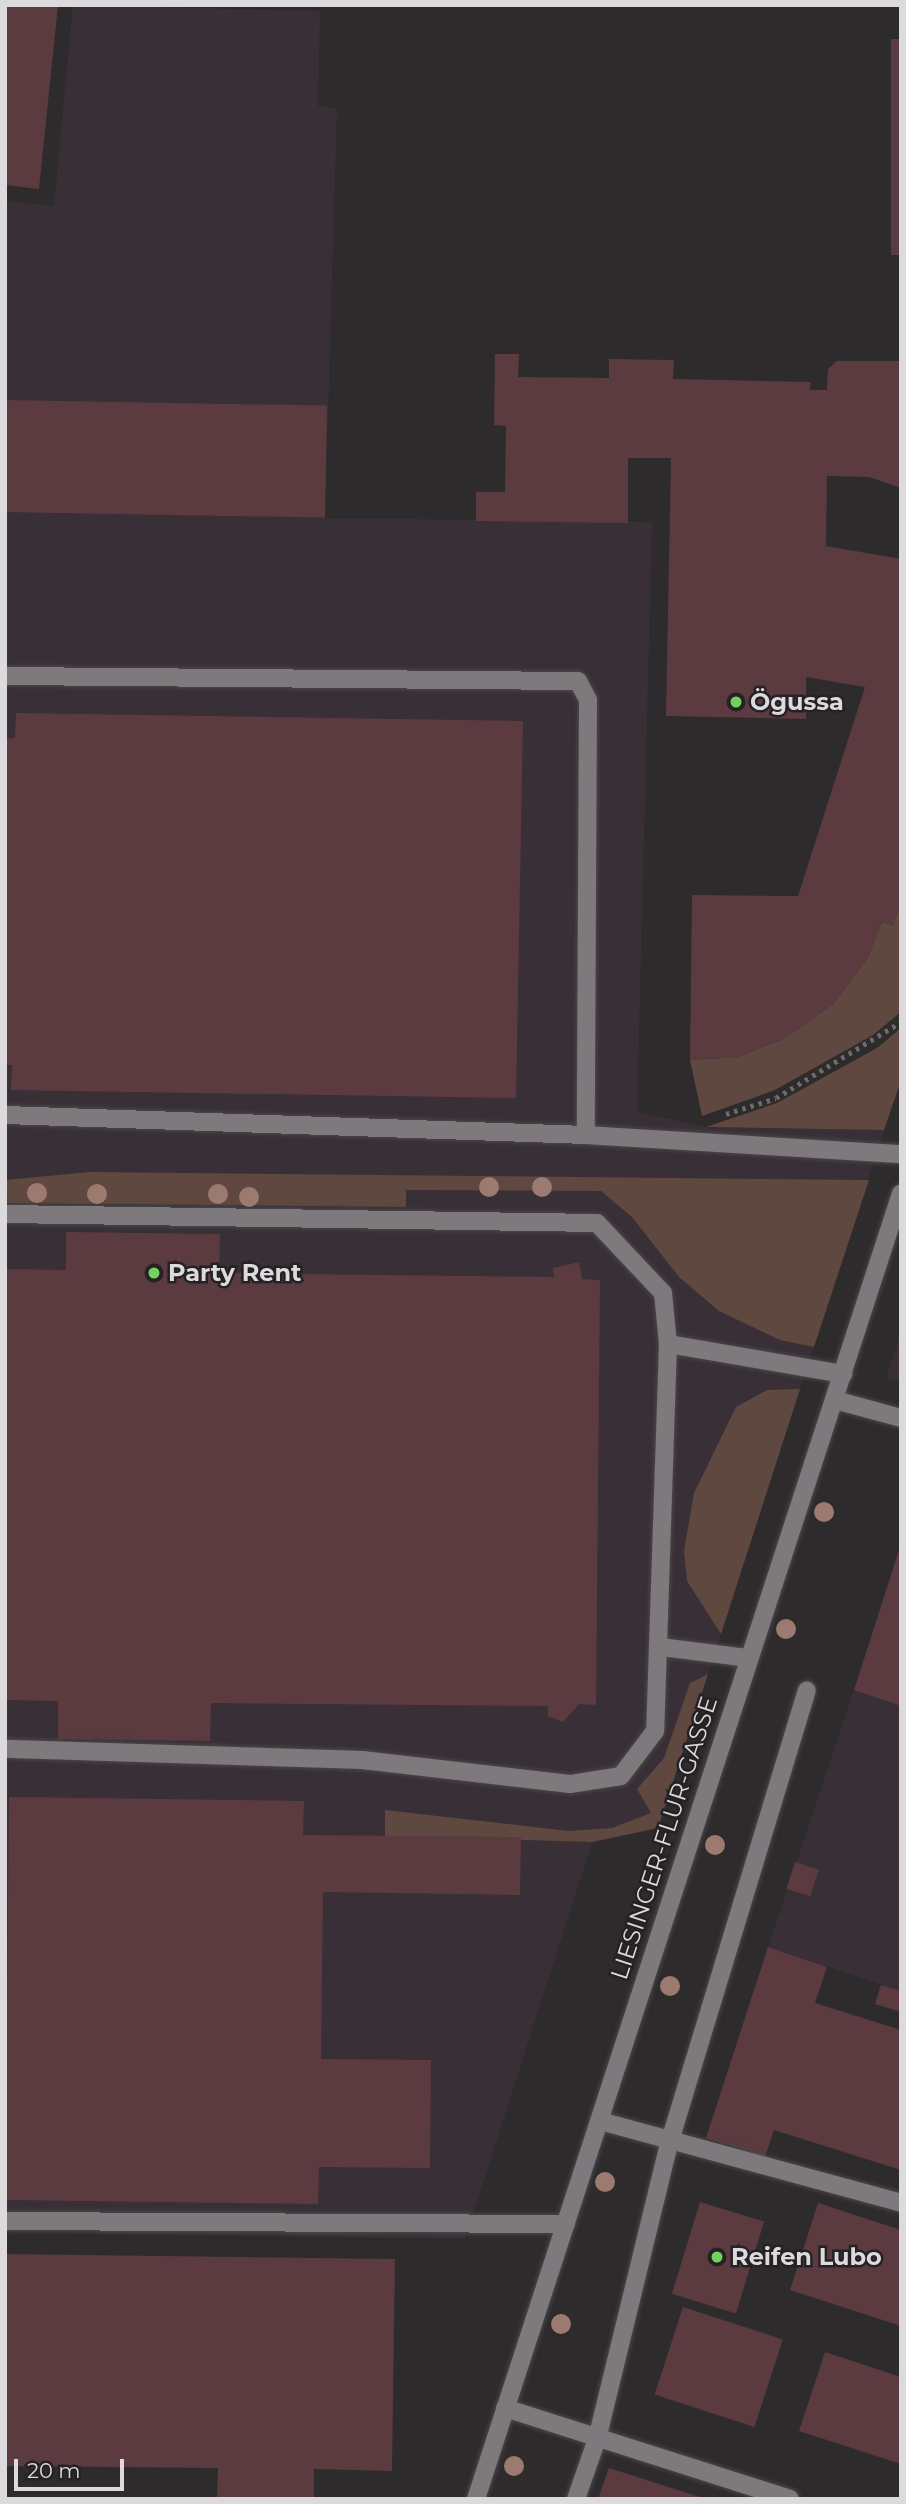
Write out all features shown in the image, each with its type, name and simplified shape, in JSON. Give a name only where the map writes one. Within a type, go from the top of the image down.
[{"type":"street","points":[[5,676],[578,681],[588,700],[586,1135]]},
{"type":"street","points":[[5,1115],[586,1135],[689,1144],[901,1154]]},
{"type":"street","name":"LIESINGER-FLUR-GASSE","points":[[476,2499],[901,1193]]},
{"type":"street","points":[[5,1214],[597,1223],[663,1293],[668,1344],[661,1647],[655,1731],[621,1776],[570,1784],[362,1760],[5,1749]]},
{"type":"street","points":[[668,1344],[843,1374]]},
{"type":"street","points":[[835,1400],[901,1418]]},
{"type":"street","points":[[661,1647],[748,1658]]},
{"type":"street","points":[[576,2499],[597,2439],[669,2144],[807,1691]]},
{"type":"street","points":[[600,2120],[669,2144],[901,2203]]},
{"type":"street","points":[[5,2221],[566,2224]]},
{"type":"street","points":[[505,2409],[790,2499]]},
{"type":"path","points":[[689,1144],[704,1122],[776,1097],[901,1022]]},
{"type":"shaded area","points":[[73,5],[320,11],[318,106],[337,109],[325,518],[652,522],[637,1112],[706,1127],[884,1130],[658,1828],[592,1843],[465,2239],[5,2232],[5,201],[54,206]]},
{"type":"shaded area","points":[[901,902],[901,1012],[873,1035],[775,1090],[702,1116],[690,1060],[737,1057],[782,1040],[833,1004],[867,959],[882,922],[893,925]]},
{"type":"shaded area","points":[[901,1028],[901,1081],[884,1130],[706,1127],[777,1103],[877,1048]]},
{"type":"shaded area","points":[[90,1172],[869,1180],[814,1347],[780,1340],[719,1311],[679,1277],[632,1217],[601,1191],[406,1190],[406,1207],[5,1203],[5,1180]]},
{"type":"shaded area","points":[[901,1332],[901,1382],[886,1378]]},
{"type":"shaded area","points":[[800,1389],[721,1634],[687,1581],[684,1551],[694,1493],[736,1407],[767,1390]]},
{"type":"shaded area","points":[[708,1674],[658,1828],[592,1842],[385,1836],[385,1810],[569,1831],[612,1828],[651,1813],[637,1789],[664,1758],[690,1683]]},
{"type":"shaded area","points":[[854,1690],[901,1706],[901,1991],[768,1947]]},
{"type":"building","points":[[5,5],[58,5],[39,189],[5,185]]},
{"type":"building","points":[[891,39],[901,39],[901,255],[891,255]]},
{"type":"building","name":"Ögussa","points":[[495,354],[519,354],[518,377],[609,378],[609,359],[674,360],[673,379],[811,382],[810,390],[827,390],[828,369],[837,361],[901,361],[901,488],[869,477],[827,476],[826,546],[901,559],[901,902],[893,925],[882,922],[867,959],[833,1004],[782,1040],[737,1057],[690,1060],[692,895],[798,896],[865,687],[806,677],[806,719],[666,716],[671,458],[628,458],[628,523],[476,521],[476,492],[505,492],[506,426],[494,425]]},
{"type":"building","points":[[5,400],[327,406],[325,518],[5,512]]},
{"type":"building","points":[[16,713],[523,721],[516,1098],[11,1090],[12,1065],[5,1065],[5,738],[15,738]]},
{"type":"building","points":[[66,1232],[220,1234],[219,1273],[554,1277],[553,1268],[579,1262],[582,1279],[600,1280],[596,1705],[579,1704],[563,1722],[548,1716],[548,1706],[211,1703],[210,1741],[58,1739],[58,1701],[5,1700],[5,1269],[66,1270]]},
{"type":"building","points":[[901,1547],[901,1706],[854,1690]]},
{"type":"building","points":[[9,1797],[304,1801],[303,1835],[521,1837],[520,1895],[323,1892],[321,2059],[431,2060],[430,2168],[319,2167],[318,2204],[5,2200]]},
{"type":"building","points":[[795,1862],[819,1870],[810,1896],[786,1889]]},
{"type":"building","points":[[768,1947],[827,1967],[815,2003],[901,2030],[901,2170],[774,2130],[765,2157],[706,2138]]},
{"type":"building","points":[[881,1985],[901,1991],[901,2012],[875,2004]]},
{"type":"building","name":"Reifen Lubo","points":[[700,2202],[764,2222],[736,2313],[672,2294]]},
{"type":"building","points":[[818,2203],[901,2230],[901,2326],[790,2290]]},
{"type":"building","points":[[5,2254],[395,2259],[392,2471],[314,2469],[314,2499],[217,2499],[218,2468],[5,2466]]},
{"type":"building","points":[[683,2307],[783,2339],[754,2427],[655,2394]]},
{"type":"building","points":[[825,2352],[901,2377],[901,2464],[799,2431]]},
{"type":"building","points":[[609,2468],[703,2498],[703,2499],[598,2499]]},
{"type":"place","name":"Ögussa","points":[[736,702]]},
{"type":"place","name":"Party Rent","points":[[154,1273]]},
{"type":"place","name":"Reifen Lubo","points":[[717,2257]]}]
